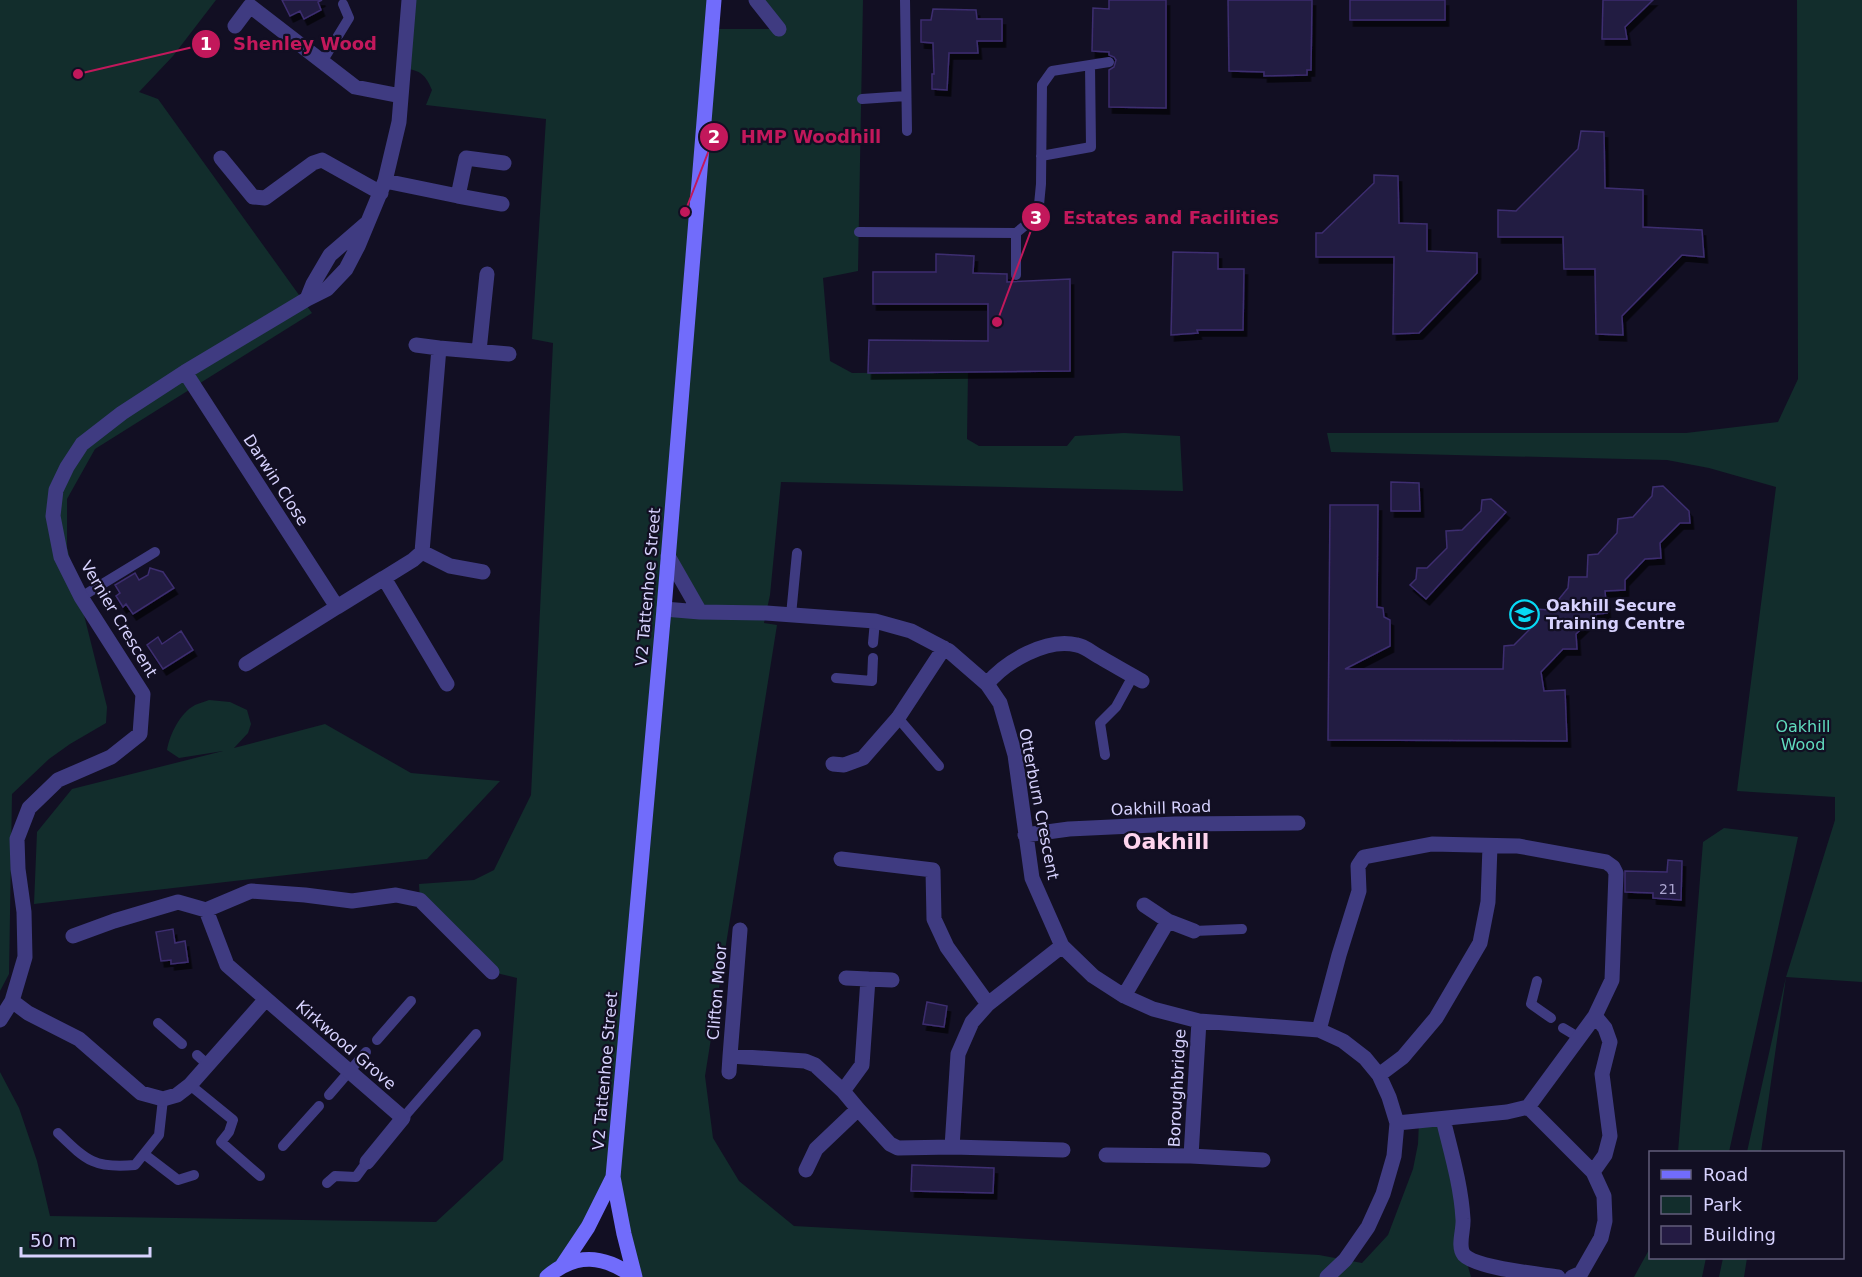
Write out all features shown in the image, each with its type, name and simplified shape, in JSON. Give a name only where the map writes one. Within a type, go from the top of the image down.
[{"type":"street","name":"Vernier Crescent","points":[[0,1020],[12,1001],[25,957],[24,912],[18,869],[17,839],[29,808],[58,780],[111,757],[140,734],[143,694],[81,597],[61,557],[53,516],[56,490],[82,444],[122,413],[185,372],[327,289],[346,269],[383,187],[399,122],[409,0]]},
{"type":"street","name":"V2 Tattenhoe Street","points":[[634,1277],[613,1177],[692,290],[714,0]]},
{"type":"street","points":[[756,0],[779,29]]},
{"type":"street","points":[[234,27],[252,3],[355,87],[400,96]]},
{"type":"street","points":[[221,158],[253,197],[266,198],[313,163],[322,160],[383,187],[502,204]]},
{"type":"street","points":[[458,196],[466,158],[504,163]]},
{"type":"street","name":"Vernier Crescent","points":[[307,299],[330,255],[367,223]]},
{"type":"street","points":[[479,351],[487,274]]},
{"type":"street","points":[[416,345],[509,354]]},
{"type":"street","points":[[422,552],[439,348]]},
{"type":"street","name":"Darwin Close","points":[[185,372],[337,607]]},
{"type":"street","points":[[422,552],[450,566],[483,572]]},
{"type":"street","points":[[246,664],[422,552]]},
{"type":"street","points":[[668,556],[700,612]]},
{"type":"street","points":[[384,578],[447,684]]},
{"type":"street","name":"Otterburn Crescent","points":[[664,609],[875,621],[911,631],[944,648],[987,684],[1000,703],[1015,755],[1032,878],[1062,946],[1093,976],[1124,996],[1153,1009],[1199,1021],[1319,1030],[1343,1041],[1365,1058],[1379,1075],[1397,1123],[1394,1156],[1383,1194],[1368,1227],[1345,1260],[1328,1277]]},
{"type":"street","points":[[987,684],[996,672],[1032,651],[1056,644],[1078,645],[1138,679]]},
{"type":"street","points":[[833,764],[844,765],[863,758],[898,718],[944,648]]},
{"type":"street","name":"Oakhill Road","points":[[1025,835],[1069,829],[1175,824],[1298,823]]},
{"type":"street","points":[[1319,1030],[1359,891],[1359,866],[1364,857],[1432,844],[1518,846],[1606,862],[1613,867],[1616,873],[1612,980],[1595,1016],[1528,1107],[1507,1112],[1397,1123]]},
{"type":"street","points":[[1379,1075],[1403,1057],[1436,1018],[1480,944],[1488,902],[1490,846]]},
{"type":"street","points":[[841,859],[933,870],[934,919],[947,947],[988,1004]]},
{"type":"street","points":[[73,936],[178,902],[206,910],[251,891],[352,900],[396,895],[420,900],[492,972]]},
{"type":"street","points":[[1144,905],[1168,921],[1194,931]]},
{"type":"street","name":"Kirkwood Grove","points":[[206,910],[227,964],[403,1118]]},
{"type":"street","points":[[1124,996],[1168,921]]},
{"type":"street","name":"Clifton Moor","points":[[729,1072],[740,930]]},
{"type":"street","points":[[952,1147],[958,1054],[972,1022],[988,1004],[1062,946]]},
{"type":"street","points":[[846,978],[892,980]]},
{"type":"street","points":[[843,1091],[862,1065],[868,979]]},
{"type":"street","points":[[12,1001],[28,1013],[78,1039],[141,1093],[163,1099],[177,1095],[190,1085],[202,1060],[266,999]]},
{"type":"street","points":[[1593,1172],[1605,1155],[1610,1136],[1602,1074],[1610,1042],[1605,1028],[1595,1016]]},
{"type":"street","name":"Boroughbridge","points":[[1191,1156],[1199,1021]]},
{"type":"street","name":"Clifton Moor","points":[[730,1056],[805,1061],[815,1065],[843,1091],[890,1144],[898,1148],[1063,1150]]},
{"type":"street","points":[[1528,1107],[1593,1172],[1604,1196],[1605,1221],[1601,1238],[1581,1273],[1572,1277]]},
{"type":"street","points":[[806,1170],[816,1149],[858,1109]]},
{"type":"street","points":[[367,1162],[403,1118]]},
{"type":"street","points":[[1443,1119],[1461,1192],[1464,1227],[1461,1248],[1465,1256],[1479,1264],[1558,1277]]},
{"type":"street","name":"Boroughbridge","points":[[1106,1155],[1263,1160]]},
{"type":"street","name":"V2 Tattenhoe Street","points":[[562,1266],[588,1227],[613,1177]]},
{"type":"street","points":[[547,1277],[562,1266],[580,1260],[600,1260],[619,1266],[634,1277]]},
{"type":"lane","points":[[905,0],[908,131]]},
{"type":"lane","points":[[322,62],[349,18],[343,4]]},
{"type":"lane","points":[[859,232],[1016,233],[1038,215],[1042,85],[1052,71],[1109,62]]},
{"type":"lane","points":[[1041,156],[1092,147],[1090,65]]},
{"type":"lane","points":[[862,99],[906,96]]},
{"type":"lane","points":[[1016,233],[1016,275]]},
{"type":"lane","points":[[81,597],[155,552]]},
{"type":"lane","points":[[791,615],[797,553]]},
{"type":"lane","points":[[873,644],[875,621]]},
{"type":"lane","points":[[836,678],[872,681],[873,658]]},
{"type":"lane","points":[[1105,755],[1100,723],[1138,679]]},
{"type":"lane","points":[[898,718],[939,766]]},
{"type":"lane","points":[[1194,931],[1242,929]]},
{"type":"lane","points":[[1537,981],[1531,1004],[1551,1018]]},
{"type":"lane","points":[[376,1040],[411,1001]]},
{"type":"lane","points":[[158,1023],[182,1044]]},
{"type":"lane","points":[[1563,1028],[1578,1037]]},
{"type":"lane","points":[[403,1118],[476,1034]]},
{"type":"lane","points":[[329,1095],[366,1052]]},
{"type":"lane","points":[[190,1085],[233,1119],[229,1132],[221,1142],[260,1176]]},
{"type":"lane","points":[[58,1134],[86,1159],[112,1167],[135,1165],[159,1135],[163,1099]]},
{"type":"lane","points":[[283,1146],[319,1106]]},
{"type":"lane","points":[[144,1154],[178,1180],[195,1175]]},
{"type":"lane","points":[[327,1183],[336,1176],[356,1177],[367,1162]]},
{"type":"green space","points":[[0,0],[216,0],[173,56],[139,92],[158,99],[312,313],[95,449],[67,499],[67,547],[107,707],[106,723],[49,759],[12,794],[9,974],[0,991]]},
{"type":"green space","points":[[409,0],[714,0],[713,29],[778,29],[756,0],[863,0],[858,271],[823,278],[830,361],[852,373],[968,372],[967,439],[979,446],[1067,446],[1075,436],[1124,433],[1180,436],[1183,491],[781,482],[770,595],[764,623],[777,625],[705,1076],[713,1138],[739,1181],[794,1226],[1319,1255],[1362,1263],[1388,1235],[1413,1169],[1418,1144],[1419,1121],[1443,1119],[1465,1256],[1471,1277],[635,1277],[613,1179],[547,1277],[0,1277],[0,1072],[19,1108],[37,1161],[50,1216],[436,1222],[503,1160],[517,978],[492,972],[420,900],[419,884],[474,880],[494,870],[531,795],[553,343],[532,339],[546,119],[426,105],[432,90],[427,80],[415,70],[404,68]],"holes":[[[669,557],[699,612],[664,609]]]},
{"type":"green space","name":"Oakhill Wood","points":[[1797,0],[1862,0],[1862,982],[1786,977],[1835,820],[1835,797],[1737,791],[1776,487],[1709,468],[1667,460],[1331,452],[1327,433],[1686,433],[1778,422],[1798,379]]},
{"type":"green space","points":[[209,700],[230,702],[247,710],[251,724],[248,733],[234,748],[325,724],[411,773],[500,781],[427,859],[34,904],[37,832],[72,789],[223,751],[179,758],[167,750],[173,731],[185,713],[195,705]]},
{"type":"green space","points":[[1724,828],[1798,837],[1729,1151],[1678,1151],[1703,842]]},
{"type":"green space","points":[[1786,977],[1761,1151],[1747,1151]]},
{"type":"green space","points":[[1649,1250],[1649,1259],[1706,1259],[1702,1277],[1634,1277]]},
{"type":"green space","points":[[1723,1259],[1747,1259],[1744,1277],[1719,1277]]},
{"type":"building","points":[[282,0],[322,0],[318,2],[321,10],[304,19],[300,11],[290,16]]},
{"type":"building","points":[[1109,0],[1166,0],[1166,108],[1109,107],[1109,70],[1114,67],[1116,60],[1109,55],[1109,52],[1092,51],[1093,8],[1109,9]]},
{"type":"building","points":[[1228,0],[1312,0],[1311,70],[1307,70],[1307,75],[1264,76],[1264,72],[1229,71]]},
{"type":"building","points":[[1350,0],[1445,0],[1445,20],[1350,20]]},
{"type":"building","points":[[1603,0],[1653,0],[1625,27],[1627,39],[1602,39]]},
{"type":"building","points":[[933,9],[976,10],[977,19],[1002,19],[1002,41],[977,41],[978,53],[949,53],[947,90],[932,89],[933,43],[921,42],[921,20],[931,20]]},
{"type":"building","points":[[1581,131],[1604,132],[1605,188],[1643,190],[1643,227],[1702,230],[1704,257],[1682,255],[1622,316],[1623,335],[1596,334],[1595,269],[1564,269],[1563,237],[1498,237],[1498,210],[1516,211],[1578,149]]},
{"type":"building","points":[[1374,175],[1398,176],[1399,223],[1427,224],[1427,251],[1477,253],[1477,273],[1419,333],[1393,334],[1394,257],[1316,257],[1316,233],[1322,233],[1374,183]]},
{"type":"building","points":[[1173,252],[1218,253],[1218,269],[1244,269],[1243,330],[1197,330],[1198,333],[1171,335]]},
{"type":"building","points":[[936,254],[974,256],[973,273],[1007,274],[1007,282],[1070,279],[1070,371],[868,373],[869,340],[988,341],[988,304],[873,304],[873,272],[936,272]]},
{"type":"building","points":[[1391,482],[1419,483],[1420,511],[1391,511]]},
{"type":"building","points":[[1663,486],[1689,511],[1690,523],[1680,523],[1660,543],[1661,558],[1645,559],[1625,580],[1625,590],[1605,591],[1607,613],[1597,614],[1576,634],[1577,649],[1563,649],[1541,672],[1544,691],[1565,690],[1567,741],[1328,740],[1330,505],[1378,505],[1377,607],[1383,608],[1384,617],[1390,620],[1390,646],[1345,669],[1503,669],[1504,646],[1514,645],[1534,625],[1536,609],[1550,610],[1568,588],[1569,577],[1587,577],[1588,555],[1598,554],[1617,533],[1618,519],[1633,517],[1652,496],[1653,487]]},
{"type":"building","points":[[1491,499],[1506,512],[1426,599],[1410,585],[1416,579],[1417,568],[1427,568],[1447,548],[1446,531],[1462,530],[1481,511],[1482,500]]},
{"type":"building","points":[[150,568],[163,572],[174,588],[133,614],[126,604],[123,607],[116,596],[120,593],[115,585],[135,573],[139,580],[148,575]]},
{"type":"building","points":[[181,631],[193,650],[163,669],[147,645],[158,637],[162,644]]},
{"type":"building","points":[[1668,860],[1682,861],[1681,900],[1653,898],[1653,893],[1625,892],[1625,871],[1667,872]]},
{"type":"building","points":[[173,929],[175,943],[185,941],[188,962],[171,964],[171,960],[161,961],[156,932]]},
{"type":"building","points":[[927,1002],[947,1006],[944,1027],[923,1024]]},
{"type":"building","points":[[912,1165],[994,1168],[993,1193],[911,1191]]},
{"type":"place","name":"Shenley Wood","points":[[78,74]]},
{"type":"place","name":"HMP Woodhill","points":[[685,212]]},
{"type":"place","name":"Estates and Facilities","points":[[997,322]]},
{"type":"place","name":"Oakhill Secure Training Centre","points":[[1525,614]]},
{"type":"district","name":"Oakhill","points":[[1166,841]]}]
